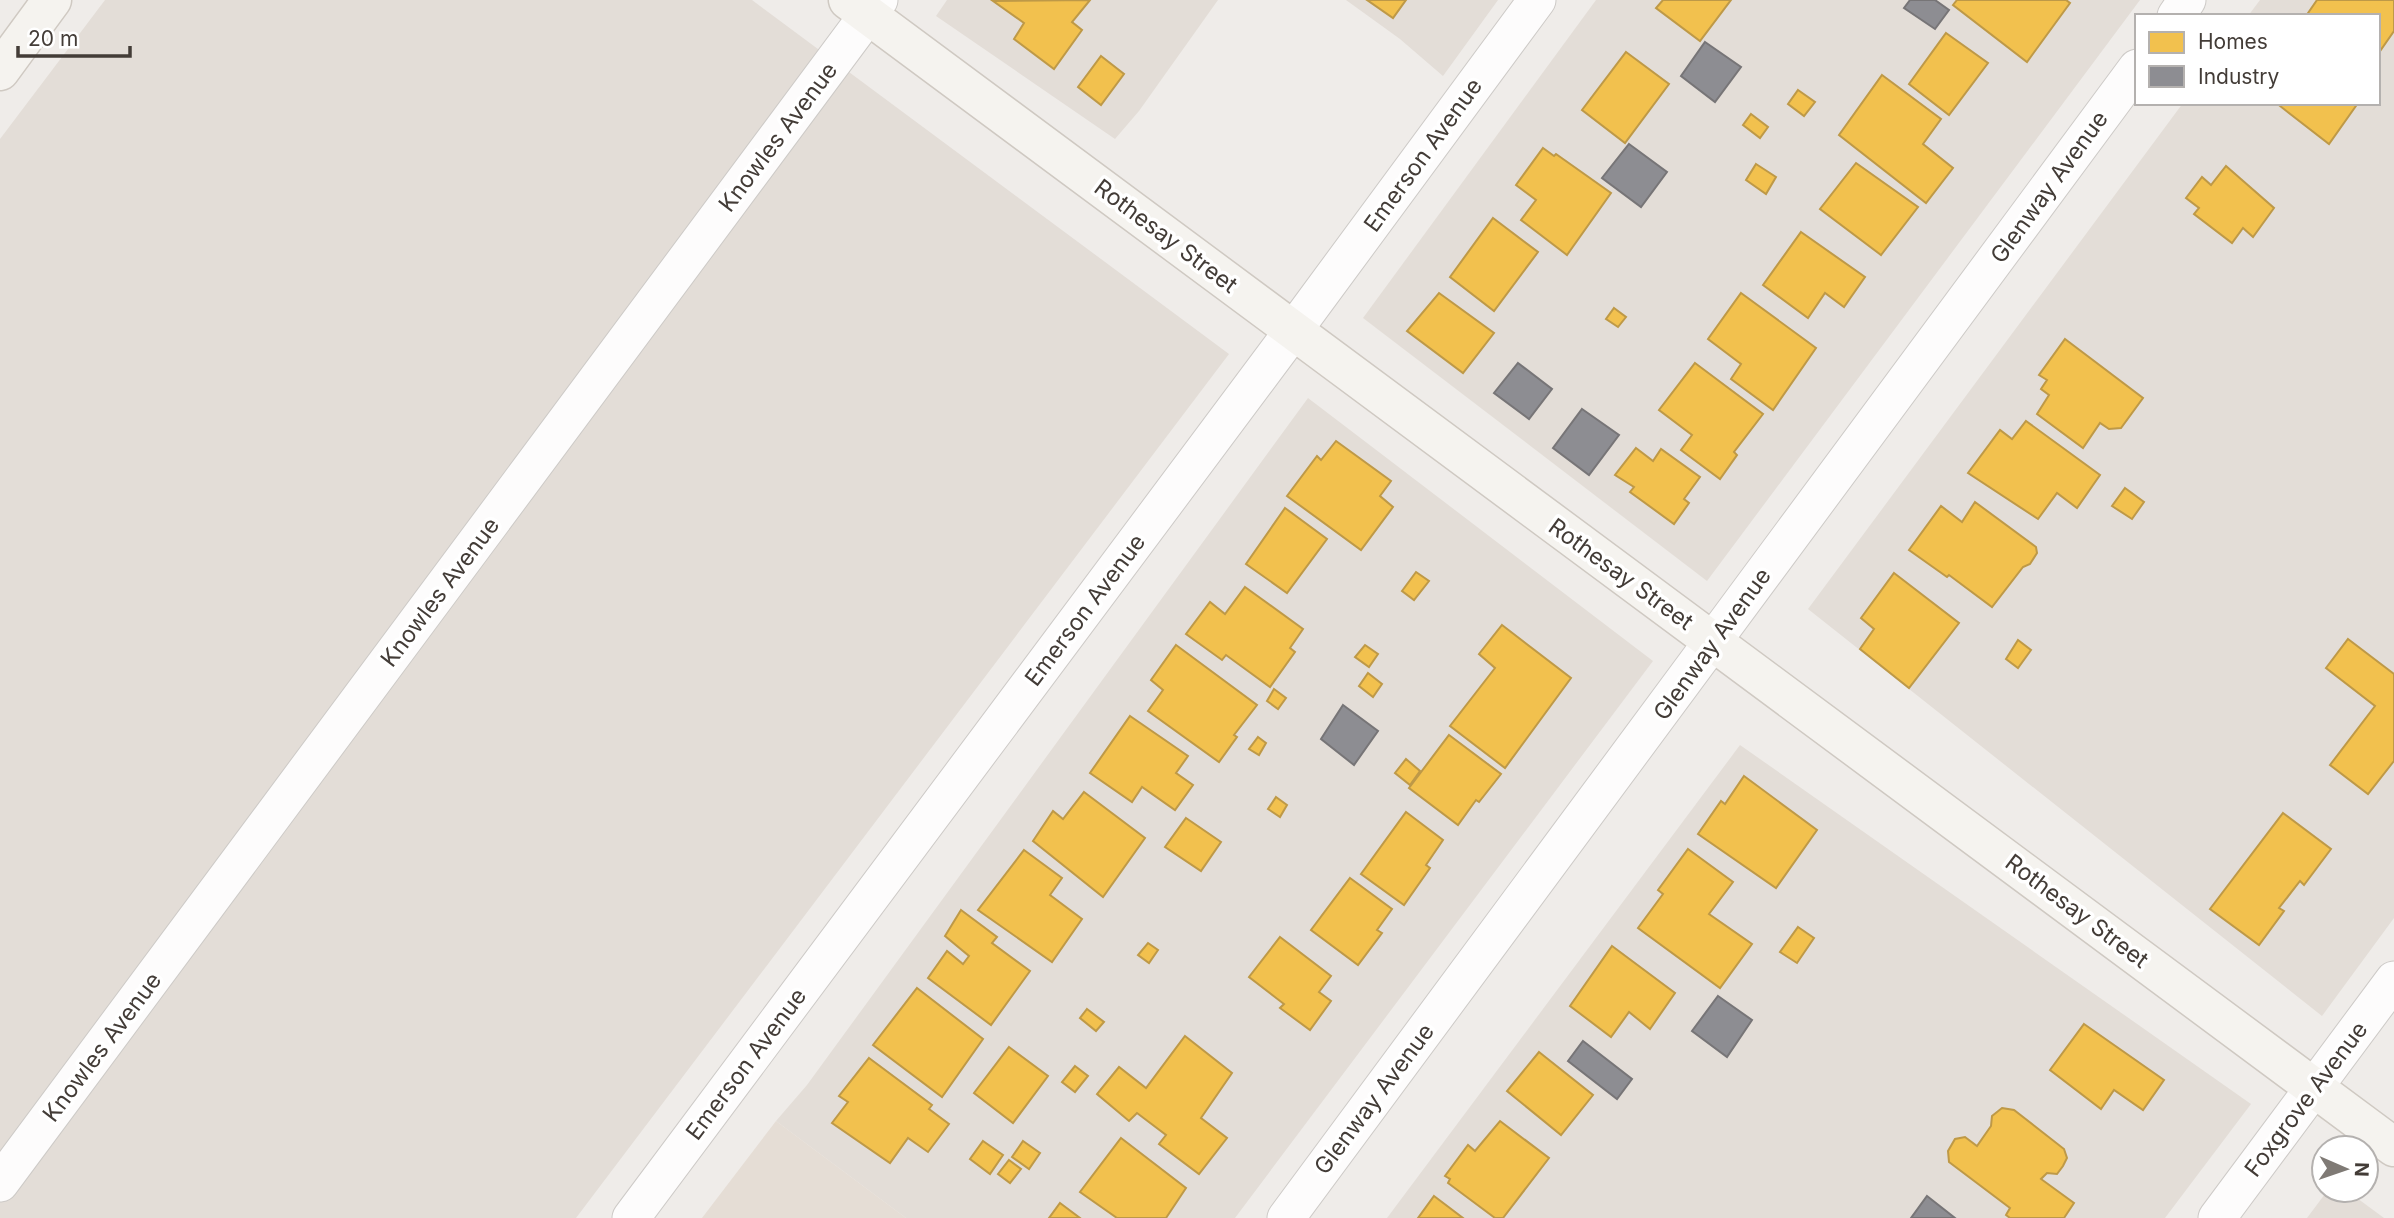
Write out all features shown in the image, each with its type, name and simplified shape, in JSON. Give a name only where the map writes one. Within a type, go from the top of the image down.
[{"type":"street","points":[[1,67],[52,0]]},
{"type":"street","name":"Emerson Avenue","points":[[631,1218],[1537,0]]},
{"type":"street","name":"Rothesay Street","points":[[865,5],[1293,331],[2394,1147]]},
{"type":"street","name":"Knowles Avenue","points":[[0,1184],[865,5]]},
{"type":"street","name":"Glenway Avenue","points":[[1286,1218],[2135,71]]},
{"type":"street","name":"Foxgrove Avenue","points":[[2217,1218],[2394,980]]},
{"type":"shaded area","points":[[105,0],[752,0],[1229,354],[576,1218],[0,1218],[0,139]]},
{"type":"shaded area","points":[[947,0],[1218,0],[1139,111],[1115,139],[936,16]]},
{"type":"shaded area","points":[[1346,0],[1498,0],[1443,76],[1400,39]]},
{"type":"shaded area","points":[[1596,0],[2140,0],[1707,581],[1363,318]]},
{"type":"shaded area","points":[[2260,0],[2394,0],[2394,918],[2322,1016],[1808,609],[2182,105],[2380,105],[2380,14],[2250,14]]},
{"type":"shaded area","points":[[1308,398],[1653,661],[1235,1218],[906,1218],[776,1121],[807,1085]]},
{"type":"shaded area","points":[[1740,745],[2251,1104],[2165,1218],[1387,1218]]},
{"type":"shaded area","points":[[776,1121],[906,1218],[702,1218]]},
{"type":"shaded area","points":[[2318,1204],[2365,1204],[2384,1218],[2307,1218]]},
{"type":"building: Homes","points":[[1090,0],[1072,22],[1082,30],[1054,69],[1014,39],[1024,23],[993,1]]},
{"type":"building: Homes","points":[[1367,0],[1406,0],[1393,18]]},
{"type":"building: Homes","points":[[1663,0],[1731,0],[1700,41],[1656,8]]},
{"type":"building: Homes","points":[[1957,0],[2066,0],[2070,3],[2027,62],[1953,5]]},
{"type":"building: Homes","points":[[2317,0],[2394,0],[2394,31],[2380,51],[2380,14],[2307,14]]},
{"type":"building: Homes","points":[[1946,33],[1988,63],[1949,115],[1909,84]]},
{"type":"building: Homes","points":[[1626,52],[1669,84],[1625,143],[1582,110]]},
{"type":"building: Homes","points":[[1101,56],[1124,74],[1101,105],[1078,87]]},
{"type":"building: Homes","points":[[1882,75],[1941,119],[1923,144],[1953,168],[1926,203],[1839,135]]},
{"type":"building: Homes","points":[[1798,90],[1815,102],[1804,116],[1788,104]]},
{"type":"building: Homes","points":[[2281,105],[2357,105],[2329,144]]},
{"type":"building: Homes","points":[[1751,114],[1768,127],[1760,138],[1743,125]]},
{"type":"building: Homes","points":[[1543,148],[1554,156],[1556,154],[1611,193],[1567,255],[1521,220],[1536,200],[1516,185]]},
{"type":"building: Homes","points":[[1856,163],[1918,207],[1881,255],[1820,209]]},
{"type":"building: Homes","points":[[1756,164],[1776,177],[1766,194],[1746,180]]},
{"type":"building: Homes","points":[[2226,166],[2274,208],[2253,237],[2243,228],[2232,243],[2194,214],[2199,208],[2186,198],[2202,177],[2211,185]]},
{"type":"building: Homes","points":[[1493,218],[1538,252],[1494,311],[1450,277]]},
{"type":"building: Homes","points":[[1801,232],[1865,277],[1844,307],[1825,293],[1808,318],[1763,285]]},
{"type":"building: Homes","points":[[1439,293],[1494,333],[1463,373],[1407,331]]},
{"type":"building: Homes","points":[[1741,293],[1816,348],[1773,410],[1731,379],[1741,364],[1708,339]]},
{"type":"building: Homes","points":[[1614,308],[1626,317],[1618,327],[1606,319]]},
{"type":"building: Homes","points":[[2065,339],[2143,398],[2121,428],[2109,429],[2100,423],[2083,448],[2037,414],[2049,395],[2041,389],[2047,380],[2039,375]]},
{"type":"building: Homes","points":[[1695,363],[1763,414],[1734,452],[1737,455],[1720,479],[1681,450],[1692,435],[1659,410]]},
{"type":"building: Homes","points":[[2026,421],[2100,475],[2077,508],[2057,493],[2038,519],[1968,473],[2000,430],[2012,439]]},
{"type":"building: Homes","points":[[1336,441],[1391,481],[1380,496],[1393,507],[1361,550],[1287,496],[1317,456],[1321,460]]},
{"type":"building: Homes","points":[[1636,448],[1653,461],[1661,449],[1700,477],[1684,499],[1689,503],[1674,524],[1630,492],[1634,487],[1615,475]]},
{"type":"building: Homes","points":[[2125,488],[2144,502],[2132,519],[2112,506]]},
{"type":"building: Homes","points":[[1975,502],[2036,547],[2037,553],[1992,607],[1909,550],[1941,506],[1962,522]]},
{"type":"building: Homes","points":[[1285,508],[1327,539],[1287,593],[1246,564]]},
{"type":"building: Homes","points":[[1416,572],[1429,581],[1414,600],[1402,591]]},
{"type":"building: Homes","points":[[1894,573],[1959,623],[1909,688],[1860,649],[1874,629],[1861,618]]},
{"type":"building: Homes","points":[[1245,587],[1303,629],[1290,648],[1295,652],[1270,687],[1226,655],[1222,660],[1186,634],[1210,602],[1225,614]]},
{"type":"building: Homes","points":[[1502,625],[1571,678],[1505,768],[1450,726],[1495,668],[1479,654]]},
{"type":"building: Homes","points":[[2348,639],[2394,674],[2394,761],[2368,794],[2330,765],[2375,706],[2326,668]]},
{"type":"building: Homes","points":[[2018,640],[2031,650],[2018,668],[2006,659]]},
{"type":"building: Homes","points":[[1176,645],[1257,705],[1234,735],[1237,737],[1219,762],[1148,711],[1163,690],[1151,680]]},
{"type":"building: Homes","points":[[1365,645],[1378,654],[1369,667],[1355,657]]},
{"type":"building: Homes","points":[[1368,673],[1382,684],[1373,697],[1359,686]]},
{"type":"building: Homes","points":[[1274,689],[1286,698],[1278,709],[1267,701]]},
{"type":"building: Homes","points":[[1130,716],[1188,756],[1176,773],[1193,785],[1175,810],[1142,787],[1132,802],[1090,773]]},
{"type":"building: Homes","points":[[1449,735],[1501,774],[1479,802],[1476,800],[1458,825],[1409,788]]},
{"type":"building: Homes","points":[[1258,737],[1266,743],[1259,755],[1249,749]]},
{"type":"building: Homes","points":[[1406,759],[1420,771],[1410,785],[1395,773]]},
{"type":"building: Homes","points":[[1744,776],[1817,830],[1776,888],[1698,834],[1721,801],[1725,804]]},
{"type":"building: Homes","points":[[1084,792],[1145,838],[1103,897],[1033,841],[1053,811],[1063,819]]},
{"type":"building: Homes","points":[[1276,797],[1287,805],[1280,817],[1268,809]]},
{"type":"building: Homes","points":[[1406,812],[1443,840],[1426,865],[1430,868],[1404,905],[1361,874]]},
{"type":"building: Homes","points":[[2283,813],[2331,849],[2304,885],[2300,881],[2279,908],[2284,911],[2259,945],[2210,909]]},
{"type":"building: Homes","points":[[1186,818],[1221,842],[1201,871],[1165,847]]},
{"type":"building: Homes","points":[[1688,849],[1733,882],[1709,914],[1752,944],[1720,988],[1638,928],[1663,894],[1658,890]]},
{"type":"building: Homes","points":[[1024,850],[1062,878],[1050,895],[1082,919],[1052,962],[978,910]]},
{"type":"building: Homes","points":[[1350,878],[1392,909],[1377,930],[1382,933],[1358,965],[1311,930]]},
{"type":"building: Homes","points":[[961,910],[997,937],[992,943],[1030,971],[991,1025],[928,978],[947,951],[963,964],[969,956],[945,936]]},
{"type":"building: Homes","points":[[1798,927],[1814,938],[1797,963],[1780,952]]},
{"type":"building: Homes","points":[[1280,937],[1331,976],[1319,992],[1331,1001],[1310,1030],[1280,1008],[1284,1004],[1249,977]]},
{"type":"building: Homes","points":[[1148,943],[1158,950],[1149,963],[1138,955]]},
{"type":"building: Homes","points":[[1612,946],[1675,993],[1650,1029],[1629,1012],[1611,1037],[1570,1006]]},
{"type":"building: Homes","points":[[917,988],[983,1039],[942,1097],[873,1045]]},
{"type":"building: Homes","points":[[1087,1009],[1104,1022],[1096,1031],[1080,1018]]},
{"type":"building: Homes","points":[[2084,1024],[2164,1080],[2143,1110],[2114,1090],[2101,1109],[2050,1070]]},
{"type":"building: Homes","points":[[1185,1036],[1232,1073],[1201,1118],[1227,1138],[1199,1174],[1159,1144],[1166,1135],[1137,1113],[1129,1121],[1097,1094],[1119,1067],[1146,1088]]},
{"type":"building: Homes","points":[[1009,1047],[1048,1076],[1013,1123],[974,1093]]},
{"type":"building: Homes","points":[[1539,1052],[1593,1095],[1561,1135],[1507,1091]]},
{"type":"building: Homes","points":[[869,1058],[932,1105],[929,1109],[949,1124],[928,1152],[908,1138],[890,1163],[832,1123],[848,1102],[839,1096]]},
{"type":"building: Homes","points":[[1075,1066],[1088,1076],[1075,1092],[1062,1082]]},
{"type":"building: Homes","points":[[2002,1108],[2014,1110],[2064,1149],[2067,1158],[2057,1174],[2047,1173],[2041,1179],[2074,1203],[2064,1218],[2010,1218],[2006,1215],[2010,1208],[1949,1162],[1948,1151],[1955,1139],[1965,1137],[1977,1146],[1991,1126],[1992,1116]]},
{"type":"building: Homes","points":[[1500,1121],[1549,1158],[1503,1218],[1495,1218],[1448,1183],[1450,1179],[1445,1176],[1468,1145],[1475,1151]]},
{"type":"building: Homes","points":[[1121,1138],[1186,1188],[1166,1218],[1117,1218],[1080,1192]]},
{"type":"building: Homes","points":[[983,1141],[1003,1155],[990,1174],[970,1159]]},
{"type":"building: Homes","points":[[1023,1141],[1040,1153],[1029,1169],[1012,1157]]},
{"type":"building: Homes","points":[[1009,1160],[1021,1169],[1010,1183],[998,1174]]},
{"type":"building: Homes","points":[[1434,1196],[1463,1218],[1418,1218]]},
{"type":"building: Homes","points":[[1060,1203],[1080,1218],[1049,1218]]},
{"type":"building: Industry","points":[[1910,0],[1935,0],[1949,10],[1935,29],[1904,8]]},
{"type":"building: Industry","points":[[1705,42],[1741,67],[1715,102],[1681,76]]},
{"type":"building: Industry","points":[[1629,144],[1667,172],[1641,207],[1602,178]]},
{"type":"building: Industry","points":[[1518,363],[1552,389],[1529,419],[1494,393]]},
{"type":"building: Industry","points":[[1582,409],[1619,435],[1589,475],[1553,448]]},
{"type":"building: Industry","points":[[1343,705],[1378,731],[1354,765],[1321,739]]},
{"type":"building: Industry","points":[[1718,996],[1752,1020],[1727,1057],[1692,1031]]},
{"type":"building: Industry","points":[[1583,1041],[1632,1079],[1617,1099],[1568,1061]]},
{"type":"building: Industry","points":[[1927,1196],[1955,1218],[1911,1218]]}]
